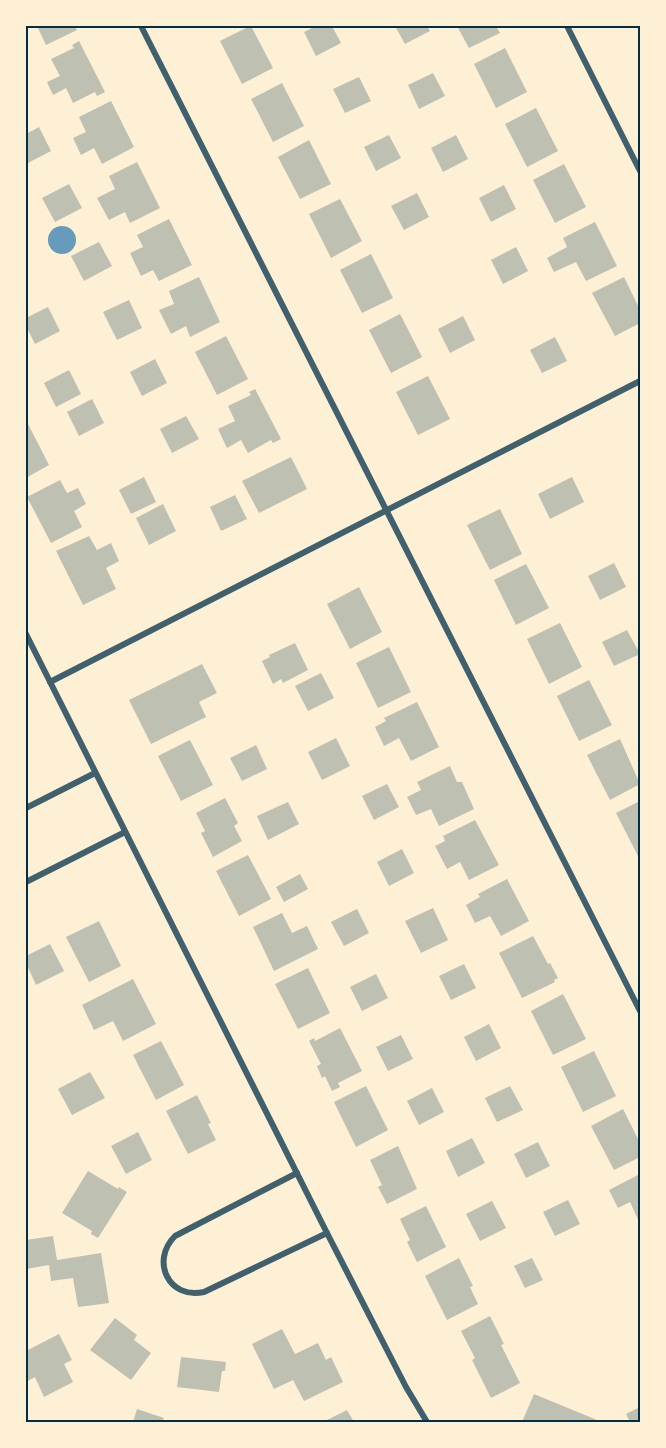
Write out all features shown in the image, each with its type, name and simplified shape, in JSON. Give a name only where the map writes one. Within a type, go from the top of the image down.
[{"type":"street","points":[[141,26],[640,1011]]},
{"type":"street","points":[[567,26],[640,171]]},
{"type":"street","points":[[50,682],[640,381]]},
{"type":"street","points":[[26,634],[327,1233],[401,1377],[427,1422]]},
{"type":"street","points":[[26,808],[95,773]]},
{"type":"street","points":[[26,882],[124,832]]},
{"type":"street","points":[[297,1173],[175,1236],[167,1244],[163,1255],[163,1266],[167,1277],[183,1292],[194,1294],[204,1292],[327,1233]]},
{"type":"water","points":[[62,226],[72,230],[76,240],[72,250],[62,254],[52,250],[48,240],[52,230]]},
{"type":"building","points":[[37,26],[75,26],[77,30],[46,45]]},
{"type":"building","points":[[251,26],[273,68],[242,84],[220,41]]},
{"type":"building","points":[[316,26],[332,26],[341,43],[316,56],[304,32]]},
{"type":"building","points":[[395,26],[427,26],[430,31],[405,44]]},
{"type":"building","points":[[457,26],[496,26],[500,33],[469,48]]},
{"type":"building","points":[[79,41],[105,92],[97,96],[95,92],[73,103],[66,88],[53,95],[47,82],[60,76],[51,59],[74,48],[72,45]]},
{"type":"building","points":[[505,48],[527,92],[496,108],[474,64]]},
{"type":"building","points":[[433,73],[445,96],[419,109],[408,85]]},
{"type":"building","points":[[359,77],[371,101],[345,113],[333,89]]},
{"type":"building","points":[[282,83],[304,126],[273,142],[251,99]]},
{"type":"building","points":[[111,101],[134,147],[102,164],[94,148],[81,155],[73,138],[86,132],[79,117]]},
{"type":"building","points":[[536,108],[558,151],[527,167],[505,124]]},
{"type":"building","points":[[39,127],[51,151],[26,164],[26,134]]},
{"type":"building","points":[[389,135],[401,158],[376,171],[364,147]]},
{"type":"building","points":[[456,135],[468,159],[443,172],[431,148]]},
{"type":"building","points":[[309,140],[331,184],[300,199],[278,157]]},
{"type":"building","points":[[137,162],[160,208],[130,223],[125,212],[109,220],[97,198],[115,189],[109,176]]},
{"type":"building","points":[[564,164],[586,207],[555,223],[533,180]]},
{"type":"building","points":[[69,184],[82,208],[55,222],[42,198]]},
{"type":"building","points":[[504,185],[516,209],[491,222],[479,198]]},
{"type":"building","points":[[417,193],[429,217],[404,230],[391,206]]},
{"type":"building","points":[[340,199],[362,241],[331,258],[309,214]]},
{"type":"building","points":[[169,219],[192,265],[159,281],[153,270],[141,276],[130,253],[143,247],[137,235]]},
{"type":"building","points":[[595,222],[617,266],[586,281],[576,262],[554,272],[547,258],[567,247],[563,238]]},
{"type":"building","points":[[99,242],[112,266],[84,281],[71,256]]},
{"type":"building","points":[[516,247],[528,271],[503,284],[491,260]]},
{"type":"building","points":[[371,254],[393,298],[362,313],[340,270]]},
{"type":"building","points":[[199,277],[220,322],[190,337],[186,326],[171,334],[159,310],[174,304],[169,291]]},
{"type":"building","points":[[624,277],[640,310],[640,323],[615,336],[592,293]]},
{"type":"building","points":[[129,300],[142,328],[117,340],[103,312]]},
{"type":"building","points":[[48,307],[60,331],[35,344],[26,326],[26,318]]},
{"type":"building","points":[[400,314],[422,357],[391,373],[369,330]]},
{"type":"building","points":[[463,316],[475,340],[450,353],[438,329]]},
{"type":"building","points":[[226,336],[248,379],[217,395],[195,352]]},
{"type":"building","points":[[555,337],[567,361],[542,373],[530,350]]},
{"type":"building","points":[[155,359],[167,383],[142,396],[130,372]]},
{"type":"building","points":[[69,370],[81,394],[56,407],[44,383]]},
{"type":"building","points":[[428,376],[450,419],[418,435],[396,392]]},
{"type":"building","points":[[255,389],[281,439],[273,443],[271,440],[248,453],[241,440],[227,448],[218,429],[235,421],[228,406],[251,395],[249,392]]},
{"type":"building","points":[[92,399],[104,423],[79,436],[67,412]]},
{"type":"building","points":[[186,416],[199,439],[172,453],[160,429]]},
{"type":"building","points":[[26,423],[49,465],[26,478]]},
{"type":"building","points":[[291,457],[307,489],[259,513],[242,481]]},
{"type":"building","points":[[144,477],[156,502],[131,514],[119,490]]},
{"type":"building","points":[[572,477],[584,502],[550,519],[538,494]]},
{"type":"building","points":[[60,480],[67,493],[78,488],[86,504],[74,511],[82,527],[51,543],[27,497]]},
{"type":"building","points":[[235,495],[247,519],[221,531],[210,507]]},
{"type":"building","points":[[163,504],[176,531],[149,545],[136,518]]},
{"type":"building","points":[[500,509],[522,554],[490,570],[467,525]]},
{"type":"building","points":[[89,536],[97,550],[111,543],[119,561],[106,568],[116,589],[83,605],[56,551]]},
{"type":"building","points":[[614,563],[626,587],[600,600],[588,576]]},
{"type":"building","points":[[526,564],[549,608],[516,625],[494,580]]},
{"type":"building","points":[[359,587],[382,632],[350,649],[327,604]]},
{"type":"building","points":[[560,623],[582,667],[549,684],[527,639]]},
{"type":"building","points":[[627,630],[640,654],[614,666],[602,642]]},
{"type":"building","points":[[295,643],[308,670],[283,683],[281,679],[273,684],[262,661],[270,657],[269,655]]},
{"type":"building","points":[[389,647],[411,692],[378,708],[356,663]]},
{"type":"building","points":[[202,664],[217,693],[199,702],[206,717],[151,744],[129,700]]},
{"type":"building","points":[[321,673],[334,698],[308,711],[295,686]]},
{"type":"building","points":[[589,680],[612,725],[579,741],[557,696]]},
{"type":"building","points":[[417,702],[439,747],[411,761],[399,738],[384,746],[375,727],[386,721],[384,718]]},
{"type":"building","points":[[336,738],[350,766],[322,780],[308,752]]},
{"type":"building","points":[[620,739],[640,784],[610,800],[587,755]]},
{"type":"building","points":[[190,740],[213,785],[181,801],[158,756]]},
{"type":"building","points":[[256,745],[267,769],[242,781],[230,758]]},
{"type":"building","points":[[450,766],[457,782],[462,782],[474,809],[439,826],[431,809],[416,815],[407,797],[421,790],[417,782]]},
{"type":"building","points":[[387,784],[399,807],[374,820],[362,796]]},
{"type":"building","points":[[225,798],[238,823],[234,826],[242,841],[213,857],[201,833],[205,831],[196,813]]},
{"type":"building","points":[[640,801],[640,857],[639,858],[616,813]]},
{"type":"building","points":[[288,802],[299,824],[268,840],[257,816]]},
{"type":"building","points":[[475,820],[499,865],[469,880],[460,862],[447,869],[435,846],[445,841],[443,836]]},
{"type":"building","points":[[402,849],[414,873],[389,886],[377,862]]},
{"type":"building","points":[[248,855],[271,899],[239,916],[216,871]]},
{"type":"building","points":[[300,874],[308,889],[284,902],[276,887]]},
{"type":"building","points":[[507,879],[529,921],[501,936],[490,916],[475,923],[466,905],[480,897],[478,894]]},
{"type":"building","points":[[433,908],[448,940],[421,953],[405,921]]},
{"type":"building","points":[[357,909],[369,933],[344,946],[331,922]]},
{"type":"building","points":[[282,913],[292,933],[307,926],[318,949],[274,971],[253,927]]},
{"type":"building","points":[[99,921],[121,966],[89,982],[66,937]]},
{"type":"building","points":[[533,936],[558,978],[554,980],[555,982],[522,998],[499,953]]},
{"type":"building","points":[[50,944],[64,971],[36,985],[26,963],[26,956]]},
{"type":"building","points":[[464,964],[476,988],[451,1000],[439,976]]},
{"type":"building","points":[[308,968],[330,1013],[298,1029],[275,984]]},
{"type":"building","points":[[376,974],[388,998],[362,1011],[350,987]]},
{"type":"building","points":[[133,979],[156,1024],[123,1041],[113,1021],[94,1030],[82,1005]]},
{"type":"building","points":[[563,994],[586,1039],[553,1055],[531,1011]]},
{"type":"building","points":[[489,1024],[501,1048],[476,1061],[464,1037]]},
{"type":"building","points":[[340,1028],[362,1071],[338,1083],[340,1087],[332,1091],[325,1076],[322,1078],[317,1066],[321,1064],[309,1041],[314,1038],[315,1041]]},
{"type":"building","points":[[401,1035],[413,1059],[388,1071],[376,1047]]},
{"type":"building","points":[[161,1041],[184,1085],[156,1100],[133,1055]]},
{"type":"building","points":[[594,1051],[616,1096],[583,1112],[561,1067]]},
{"type":"building","points":[[90,1072],[105,1098],[72,1115],[58,1089]]},
{"type":"building","points":[[366,1086],[388,1130],[356,1147],[334,1102]]},
{"type":"building","points":[[510,1086],[523,1110],[497,1122],[485,1098]]},
{"type":"building","points":[[432,1088],[444,1112],[419,1125],[407,1101]]},
{"type":"building","points":[[197,1095],[211,1123],[208,1124],[216,1140],[188,1154],[166,1111]]},
{"type":"building","points":[[623,1109],[640,1143],[640,1157],[614,1170],[591,1126]]},
{"type":"building","points":[[138,1132],[152,1160],[126,1174],[111,1146]]},
{"type":"building","points":[[472,1138],[485,1163],[458,1177],[446,1151]]},
{"type":"building","points":[[538,1142],[550,1166],[526,1178],[514,1154]]},
{"type":"building","points":[[398,1146],[417,1189],[387,1204],[378,1187],[382,1185],[370,1160]]},
{"type":"building","points":[[88,1171],[127,1192],[98,1238],[91,1234],[92,1231],[62,1213]]},
{"type":"building","points":[[640,1174],[640,1224],[630,1202],[618,1208],[609,1190]]},
{"type":"building","points":[[568,1200],[580,1224],[555,1236],[543,1212]]},
{"type":"building","points":[[492,1201],[506,1228],[480,1241],[466,1214]]},
{"type":"building","points":[[426,1206],[446,1247],[417,1262],[407,1242],[410,1240],[400,1219]]},
{"type":"building","points":[[53,1236],[57,1260],[101,1253],[109,1303],[78,1307],[73,1278],[51,1281],[49,1265],[26,1269],[26,1240]]},
{"type":"building","points":[[459,1258],[473,1286],[470,1287],[478,1304],[447,1320],[425,1276]]},
{"type":"building","points":[[532,1258],[543,1280],[525,1288],[514,1266]]},
{"type":"building","points":[[490,1316],[504,1344],[501,1345],[520,1383],[491,1398],[472,1360],[475,1358],[461,1331]]},
{"type":"building","points":[[115,1318],[137,1335],[134,1340],[151,1353],[131,1380],[90,1350]]},
{"type":"building","points":[[282,1329],[295,1354],[318,1343],[326,1360],[331,1357],[343,1382],[304,1401],[293,1380],[274,1389],[252,1344]]},
{"type":"building","points":[[59,1334],[72,1360],[64,1364],[73,1382],[44,1397],[35,1377],[26,1382],[26,1351]]},
{"type":"building","points":[[181,1357],[226,1362],[225,1371],[222,1371],[219,1392],[177,1387]]},
{"type":"building","points":[[534,1394],[597,1420],[596,1422],[522,1422]]},
{"type":"building","points":[[640,1407],[640,1422],[630,1422],[626,1414]]},
{"type":"building","points":[[137,1409],[164,1418],[162,1422],[133,1422]]},
{"type":"building","points":[[347,1410],[354,1422],[323,1422]]}]
